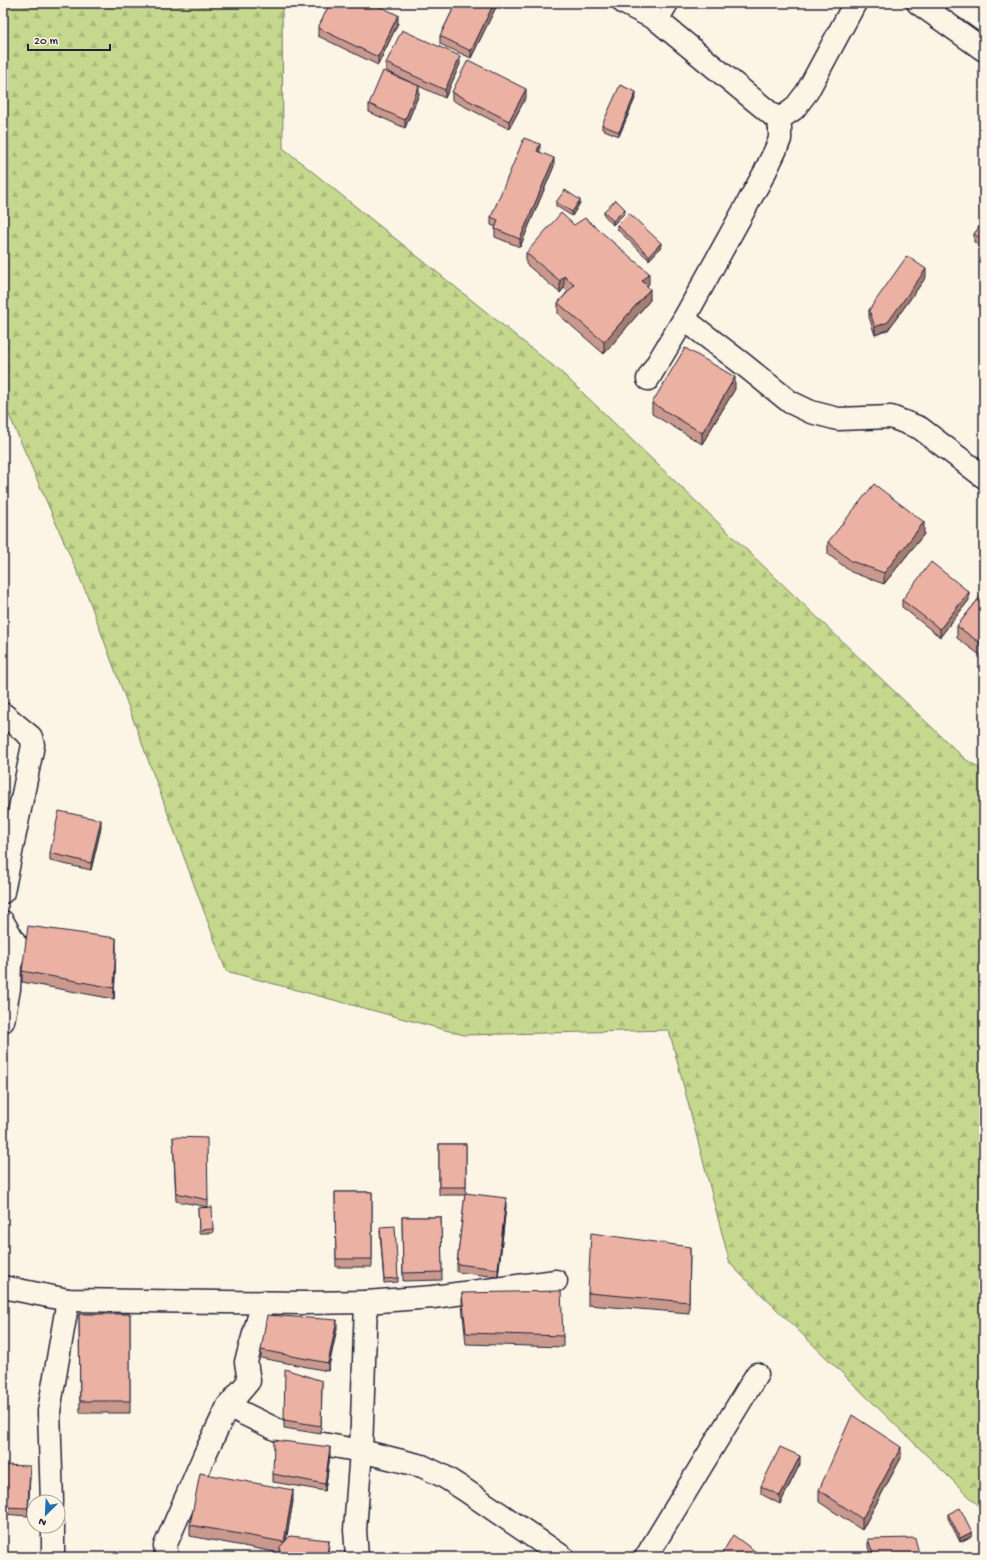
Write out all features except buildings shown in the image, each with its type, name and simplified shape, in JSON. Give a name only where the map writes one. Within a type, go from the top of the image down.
[{"type":"street","points":[[624,3],[662,12],[778,120],[780,128],[780,139],[766,172],[684,319],[648,379]]},
{"type":"street","points":[[778,120],[794,108],[807,92],[855,3]]},
{"type":"street","points":[[918,3],[984,50]]},
{"type":"street","points":[[684,319],[790,402],[811,412],[838,419],[891,417],[920,428],[984,477]]},
{"type":"street","points":[[3,714],[31,738],[33,745],[3,892]]},
{"type":"street","points":[[3,922],[16,946],[10,965],[9,989],[3,1021]]},
{"type":"street","points":[[3,1287],[68,1300],[366,1302],[433,1297],[556,1281]]},
{"type":"street","points":[[52,1494],[49,1411],[68,1300]]},
{"type":"street","points":[[163,1553],[205,1454],[228,1406],[249,1380],[246,1362],[263,1302]]},
{"type":"street","points":[[357,1557],[355,1530],[361,1451],[366,1302]]},
{"type":"street","points":[[646,1557],[757,1374]]},
{"type":"street","points":[[228,1406],[296,1439],[361,1451],[422,1466],[443,1476],[563,1557]]},
{"type":"street","points":[[53,1534],[53,1557]]},
{"type":"green space","points":[[3,3],[282,3],[283,148],[562,373],[965,759],[984,771],[984,1511],[730,1264],[669,1030],[464,1035],[226,971],[88,597],[3,401]]}]
